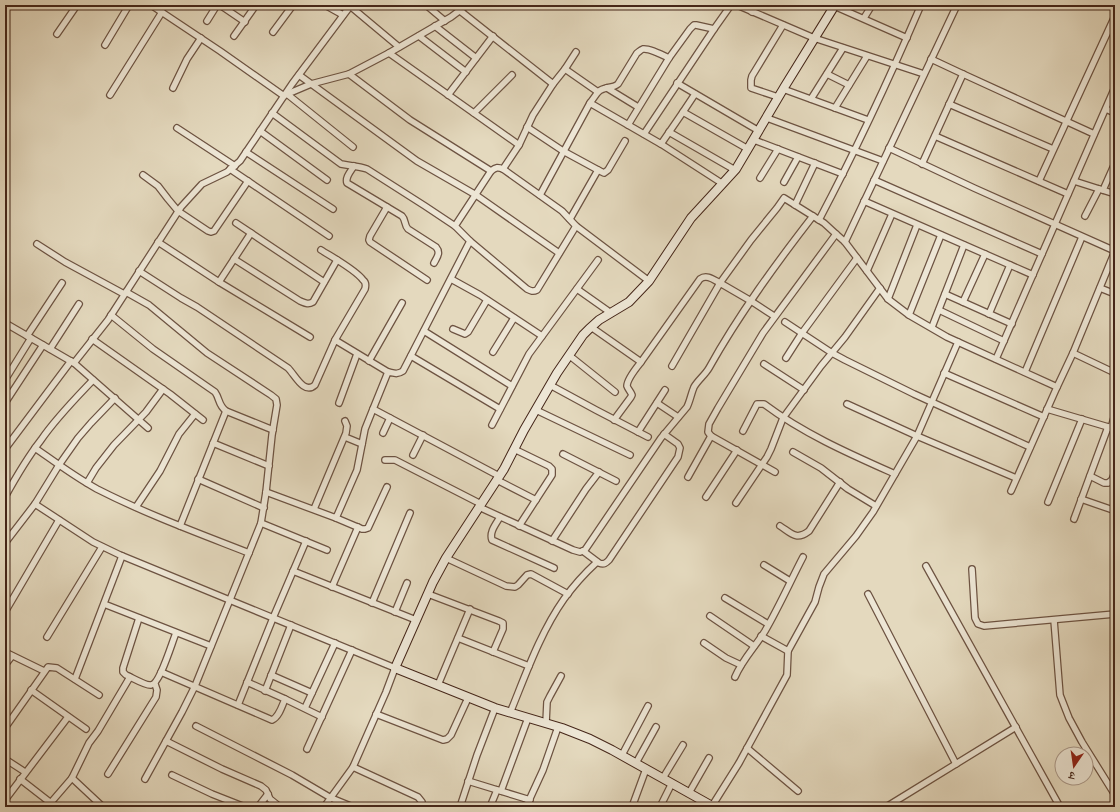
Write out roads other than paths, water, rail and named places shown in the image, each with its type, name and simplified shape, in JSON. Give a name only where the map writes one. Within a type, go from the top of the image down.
[{"type":"street","points":[[57,34],[77,5]]},
{"type":"street","points":[[105,45],[129,5]]},
{"type":"street","points":[[151,5],[285,95],[353,147]]},
{"type":"street","points":[[207,21],[218,5],[245,22]]},
{"type":"street","points":[[234,36],[256,5]]},
{"type":"street","points":[[273,32],[293,5]]},
{"type":"street","points":[[325,5],[343,15]]},
{"type":"street","points":[[5,449],[111,315],[178,211],[202,184],[226,172],[240,161],[272,113],[350,5],[399,47]]},
{"type":"street","points":[[426,5],[445,20]]},
{"type":"street","points":[[285,95],[311,84],[349,74],[419,36],[467,5]]},
{"type":"street","points":[[644,134],[731,5]]},
{"type":"street","points":[[737,5],[814,38],[924,74]]},
{"type":"street","points":[[752,12],[756,5]]},
{"type":"street","points":[[324,807],[353,767],[416,620],[446,558],[498,478],[550,385],[583,335],[591,326],[629,302],[649,281],[691,218],[735,170],[834,5],[907,38]]},
{"type":"street","points":[[864,18],[872,5]]},
{"type":"street","points":[[819,220],[843,174],[921,5]]},
{"type":"street","points":[[845,242],[957,5]]},
{"type":"street","points":[[459,10],[553,84]]},
{"type":"street","points":[[110,95],[162,12]]},
{"type":"street","points":[[1038,181],[1115,16]]},
{"type":"street","points":[[628,125],[669,58],[690,29],[696,25],[714,30]]},
{"type":"street","points":[[778,97],[755,90],[751,88],[750,85],[752,76],[783,25]]},
{"type":"street","points":[[435,26],[476,58]]},
{"type":"street","points":[[419,36],[466,72]]},
{"type":"street","points":[[448,95],[493,36]]},
{"type":"street","points":[[173,88],[187,59],[201,38]]},
{"type":"street","points":[[811,99],[843,48]]},
{"type":"street","points":[[540,195],[590,103],[598,92],[603,89],[614,87],[618,84],[640,50],[649,50],[669,58]]},
{"type":"street","points":[[503,169],[519,145],[541,102],[576,52]]},
{"type":"street","points":[[389,53],[519,145]]},
{"type":"street","points":[[834,108],[867,56]]},
{"type":"street","points":[[931,58],[1094,134]]},
{"type":"street","points":[[565,69],[598,92]]},
{"type":"street","points":[[349,74],[410,120],[491,171]]},
{"type":"street","points":[[827,74],[849,85]]},
{"type":"street","points":[[922,164],[963,74]]},
{"type":"street","points":[[299,75],[417,161],[476,195],[559,253]]},
{"type":"street","points":[[474,113],[512,75]]},
{"type":"street","points":[[677,84],[759,131]]},
{"type":"street","points":[[996,359],[1115,87]]},
{"type":"street","points":[[607,88],[638,107]]},
{"type":"street","points":[[783,89],[868,120]]},
{"type":"street","points":[[661,144],[695,94]]},
{"type":"street","points":[[590,103],[661,144],[723,184]]},
{"type":"street","points":[[949,104],[1053,149]]},
{"type":"street","points":[[1106,109],[1115,113]]},
{"type":"street","points":[[684,112],[748,149]]},
{"type":"street","points":[[272,113],[341,164],[367,169],[426,206],[455,226],[470,241],[531,291],[534,292],[537,290],[576,226]]},
{"type":"street","points":[[767,118],[883,161]]},
{"type":"street","points":[[527,127],[598,170],[604,172],[608,170],[625,141]]},
{"type":"street","points":[[177,128],[232,167],[248,181],[329,236]]},
{"type":"street","points":[[260,132],[327,180]]},
{"type":"street","points":[[669,132],[735,170]]},
{"type":"street","points":[[935,136],[1068,194]]},
{"type":"street","points":[[754,140],[843,174]]},
{"type":"street","points":[[889,148],[1055,225],[1115,251],[1073,353],[1011,491]]},
{"type":"street","points":[[760,178],[778,149]]},
{"type":"street","points":[[246,152],[333,209]]},
{"type":"street","points":[[784,182],[798,157]]},
{"type":"street","points":[[794,205],[814,163]]},
{"type":"street","points":[[1085,216],[1115,163]]},
{"type":"street","points":[[354,166],[347,177],[347,183],[402,216],[408,229],[436,247],[439,252],[434,263]]},
{"type":"street","points":[[455,226],[491,171],[494,168],[499,167],[562,211],[576,226],[649,281]]},
{"type":"street","points":[[570,219],[598,170]]},
{"type":"street","points":[[143,175],[158,186],[178,211],[211,232],[214,231],[248,181]]},
{"type":"street","points":[[874,180],[1042,254]]},
{"type":"street","points":[[1074,181],[1115,194]]},
{"type":"street","points":[[672,366],[720,283],[784,198],[824,223],[845,242],[888,299],[910,315],[947,337],[1057,387]]},
{"type":"street","points":[[864,201],[1033,275]]},
{"type":"street","points":[[386,207],[370,236],[370,242],[427,280]]},
{"type":"street","points":[[867,271],[892,214]]},
{"type":"street","points":[[583,551],[603,525],[664,434],[687,408],[697,382],[706,374],[720,349],[777,262],[813,216]]},
{"type":"street","points":[[236,223],[324,282]]},
{"type":"street","points":[[888,299],[917,225]]},
{"type":"street","points":[[219,282],[251,233]]},
{"type":"street","points":[[775,472],[711,436],[708,432],[709,424],[763,332],[836,234]]},
{"type":"street","points":[[910,315],[941,235]]},
{"type":"street","points":[[1025,372],[1082,237]]},
{"type":"street","points":[[335,340],[388,372],[399,374],[411,356],[470,241]]},
{"type":"street","points":[[158,242],[219,282],[310,337]]},
{"type":"street","points":[[37,244],[65,262],[149,305],[207,353],[276,399],[277,405],[272,430],[266,492],[261,523],[195,686],[145,779]]},
{"type":"street","points":[[932,328],[964,245]]},
{"type":"street","points":[[139,271],[180,298],[197,307],[288,368],[299,382],[306,388],[311,388],[315,385],[335,340],[366,285],[365,281],[358,274],[321,250]]},
{"type":"street","points":[[963,302],[985,254]]},
{"type":"street","points":[[786,358],[802,333],[857,258]]},
{"type":"street","points":[[234,259],[305,304],[313,302],[337,260]]},
{"type":"street","points":[[492,425],[529,354],[598,260]]},
{"type":"street","points":[[989,314],[1010,265]]},
{"type":"street","points":[[614,420],[632,395],[627,386],[635,370],[700,279],[703,277],[708,277],[720,283],[774,316]]},
{"type":"street","points":[[451,279],[487,300],[542,336]]},
{"type":"street","points":[[5,380],[62,283]]},
{"type":"street","points":[[736,503],[772,449],[783,418],[845,337],[880,288]]},
{"type":"street","points":[[1100,288],[1115,294]]},
{"type":"street","points":[[577,289],[610,313]]},
{"type":"street","points":[[945,294],[1012,324]]},
{"type":"street","points":[[453,329],[465,334],[468,332],[487,300]]},
{"type":"street","points":[[369,361],[402,303]]},
{"type":"street","points":[[50,349],[79,304]]},
{"type":"street","points":[[939,310],[1004,341]]},
{"type":"street","points":[[111,315],[153,349],[215,392],[220,405],[226,410],[272,430]]},
{"type":"street","points":[[493,352],[514,318]]},
{"type":"street","points":[[785,322],[832,353],[932,402],[1030,447]]},
{"type":"street","points":[[5,323],[73,362],[148,428]]},
{"type":"street","points":[[591,326],[641,362]]},
{"type":"street","points":[[424,331],[512,386]]},
{"type":"street","points":[[92,339],[163,389],[203,420]]},
{"type":"street","points":[[35,504],[102,547],[122,556],[468,698],[590,738],[711,806],[739,763],[787,675],[788,651],[816,602],[819,586],[824,574],[856,536],[918,436],[958,342]]},
{"type":"street","points":[[5,403],[43,345]]},
{"type":"street","points":[[1073,353],[1115,373]]},
{"type":"street","points":[[339,404],[357,354]]},
{"type":"street","points":[[411,356],[500,409]]},
{"type":"street","points":[[570,356],[614,392]]},
{"type":"street","points":[[764,364],[804,390]]},
{"type":"street","points":[[336,518],[357,470],[364,429],[388,372]]},
{"type":"street","points":[[944,373],[1044,417]]},
{"type":"street","points":[[5,497],[21,469],[56,420],[93,380]]},
{"type":"street","points":[[550,385],[648,437]]},
{"type":"street","points":[[87,483],[96,468],[114,445],[139,420],[163,389]]},
{"type":"street","points":[[638,432],[666,390]]},
{"type":"street","points":[[5,543],[35,504],[78,438],[114,398]]},
{"type":"street","points":[[657,403],[678,417]]},
{"type":"street","points":[[743,431],[757,404],[764,404],[783,418],[837,448],[895,474]]},
{"type":"street","points":[[847,404],[1016,478]]},
{"type":"street","points":[[373,409],[423,435],[536,500]]},
{"type":"street","points":[[1047,409],[1111,428]]},
{"type":"street","points":[[180,526],[226,410]]},
{"type":"street","points":[[536,410],[630,455]]},
{"type":"street","points":[[136,507],[160,471],[179,434],[195,414]]},
{"type":"street","points":[[1074,519],[1090,476],[1111,428],[1115,414]]},
{"type":"street","points":[[383,432],[390,418]]},
{"type":"street","points":[[1048,502],[1082,419]]},
{"type":"street","points":[[314,509],[345,438],[347,426],[345,421]]},
{"type":"street","points":[[385,460],[395,460],[500,517],[573,550],[583,551],[602,564],[609,560],[678,457],[680,448],[678,444],[664,434]]},
{"type":"street","points":[[414,455],[423,435]]},
{"type":"street","points":[[688,477],[711,436]]},
{"type":"street","points":[[345,438],[362,444]]},
{"type":"street","points":[[213,443],[269,466]]},
{"type":"street","points":[[35,448],[87,483],[136,507],[249,553]]},
{"type":"street","points":[[514,449],[549,466],[552,469],[552,475],[519,526]]},
{"type":"street","points":[[706,497],[737,450]]},
{"type":"street","points":[[793,452],[821,468],[848,489],[876,506]]},
{"type":"street","points":[[563,454],[616,481]]},
{"type":"street","points":[[552,541],[599,472]]},
{"type":"street","points":[[1090,476],[1104,483],[1108,483],[1112,480],[1115,472]]},
{"type":"street","points":[[198,479],[264,508]]},
{"type":"street","points":[[780,526],[796,535],[804,535],[809,531],[840,482]]},
{"type":"street","points":[[266,492],[366,529],[368,528],[386,487]]},
{"type":"street","points":[[1081,499],[1115,510]]},
{"type":"street","points":[[372,603],[410,512]]},
{"type":"street","points":[[500,517],[491,534],[490,538],[492,540],[554,568]]},
{"type":"street","points":[[5,612],[59,520]]},
{"type":"street","points":[[261,523],[327,550]]},
{"type":"street","points":[[332,587],[358,527]]},
{"type":"street","points":[[238,705],[306,541]]},
{"type":"street","points":[[47,637],[102,547]]},
{"type":"street","points":[[75,679],[122,556]]},
{"type":"street","points":[[735,677],[740,664],[768,624],[803,557]]},
{"type":"street","points":[[446,558],[511,588],[518,585],[527,575],[531,574],[568,594]]},
{"type":"street","points":[[510,713],[539,643],[552,618],[584,574],[597,562]]},
{"type":"street","points":[[764,565],[790,581]]},
{"type":"street","points":[[926,566],[1060,807]]},
{"type":"street","points":[[972,569],[975,618],[978,624],[984,626],[1115,614]]},
{"type":"street","points":[[293,571],[416,620]]},
{"type":"street","points":[[394,612],[407,583]]},
{"type":"street","points":[[428,594],[503,623],[503,629],[494,652]]},
{"type":"street","points":[[868,594],[956,764]]},
{"type":"street","points":[[725,598],[768,624]]},
{"type":"street","points":[[104,604],[211,646]]},
{"type":"street","points":[[438,686],[470,609]]},
{"type":"street","points":[[710,616],[754,646]]},
{"type":"street","points":[[139,618],[123,672],[130,677],[148,685],[155,684]]},
{"type":"street","points":[[1054,620],[1060,695],[1069,718],[1082,742],[1115,795]]},
{"type":"street","points":[[265,691],[291,625]]},
{"type":"street","points":[[108,774],[156,698],[157,690],[155,684],[176,633]]},
{"type":"street","points":[[761,636],[788,651]]},
{"type":"street","points":[[458,638],[529,666]]},
{"type":"street","points":[[305,708],[335,643]]},
{"type":"street","points":[[704,643],[726,658],[740,664]]},
{"type":"street","points":[[307,749],[352,650]]},
{"type":"street","points":[[5,652],[44,672]]},
{"type":"street","points":[[5,665],[12,656]]},
{"type":"street","points":[[5,728],[48,667],[57,668],[99,695]]},
{"type":"street","points":[[161,672],[272,720],[277,716],[285,699]]},
{"type":"street","points":[[271,675],[312,693]]},
{"type":"street","points":[[546,723],[548,702],[561,676]]},
{"type":"street","points":[[49,805],[72,778],[89,743],[98,731],[130,677]]},
{"type":"street","points":[[247,682],[322,717]]},
{"type":"street","points":[[31,690],[86,729]]},
{"type":"street","points":[[376,714],[443,740],[447,739],[451,735],[468,698]]},
{"type":"street","points":[[622,755],[648,706]]},
{"type":"street","points":[[460,807],[468,780],[495,708]]},
{"type":"street","points":[[5,800],[68,717]]},
{"type":"street","points":[[490,807],[499,790],[528,718]]},
{"type":"street","points":[[196,726],[278,767],[331,798],[353,807]]},
{"type":"street","points":[[526,807],[543,770],[558,727]]},
{"type":"street","points":[[636,763],[656,727]]},
{"type":"street","points":[[886,807],[1016,727]]},
{"type":"street","points":[[166,741],[222,769],[261,786],[266,790],[270,800],[280,807]]},
{"type":"street","points":[[663,778],[683,745]]},
{"type":"street","points":[[747,748],[798,791]]},
{"type":"street","points":[[689,793],[709,758]]},
{"type":"street","points":[[5,759],[25,772]]},
{"type":"street","points":[[353,767],[418,797],[422,802],[422,807]]},
{"type":"street","points":[[632,807],[646,769]]},
{"type":"street","points":[[172,775],[212,794],[245,807]]},
{"type":"street","points":[[72,778],[103,807]]},
{"type":"street","points":[[20,779],[49,805],[56,807]]},
{"type":"street","points":[[468,780],[530,800]]},
{"type":"street","points":[[660,807],[672,784]]},
{"type":"street","points":[[258,807],[268,794]]}]
